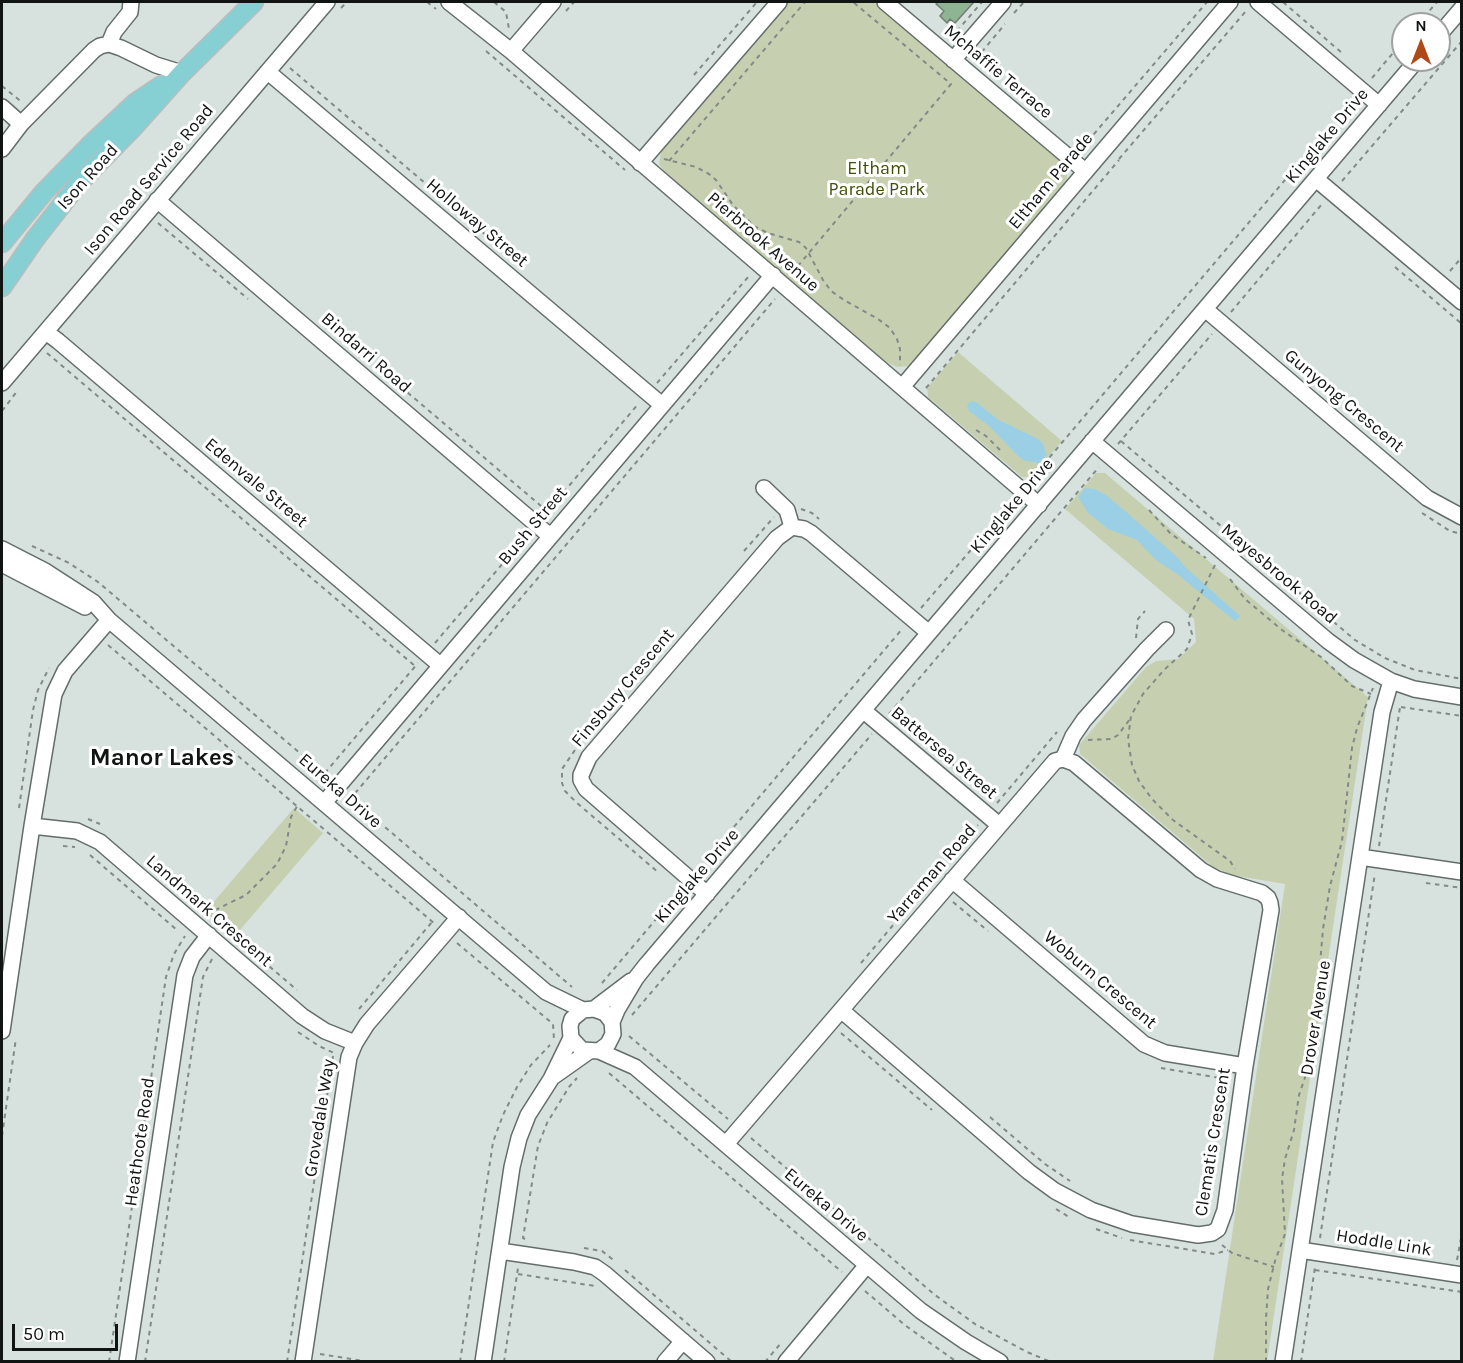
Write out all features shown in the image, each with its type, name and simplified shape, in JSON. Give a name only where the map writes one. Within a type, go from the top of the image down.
[{"type":"main road","name":"Ison Road","points":[[2,287],[35,239],[78,184],[182,73],[254,2]]},
{"type":"main road","name":"Ison Road","points":[[2,243],[45,192],[89,146],[135,104],[182,73]]},
{"type":"street","points":[[2,149],[21,124],[94,50],[109,44],[114,32],[130,12],[131,2]]},
{"type":"street","name":"Ison Road Service Road","points":[[2,383],[327,2]]},
{"type":"street","points":[[515,46],[553,2]]},
{"type":"street","points":[[645,157],[778,2]]},
{"type":"street","name":"Mchaffie Terrace","points":[[885,2],[1085,171]]},
{"type":"street","points":[[953,60],[1003,2]]},
{"type":"street","name":"Eltham Parade","points":[[906,382],[1230,2]]},
{"type":"street","points":[[1258,2],[1379,105]]},
{"type":"street","name":"Pierbrook Avenue","points":[[455,5],[515,46],[645,157],[778,280],[906,382],[1039,505]]},
{"type":"street","points":[[1451,20],[1461,8]]},
{"type":"street","points":[[109,44],[156,65],[182,73]]},
{"type":"street","name":"Holloway Street","points":[[268,72],[662,405]]},
{"type":"street","name":"Kinglake Drive","points":[[613,1028],[617,1010],[636,978],[1407,72]]},
{"type":"street","points":[[2,107],[21,124]]},
{"type":"street","points":[[1316,178],[1456,286]]},
{"type":"street","name":"Bindarri Road","points":[[157,200],[550,536]]},
{"type":"street","name":"Bush Street","points":[[324,803],[662,405],[778,280]]},
{"type":"street","name":"Gunyong Crescent","points":[[1205,309],[1427,498],[1461,517]]},
{"type":"street","name":"Edenvale Street","points":[[46,332],[440,665]]},
{"type":"street","name":"Mayesbrook Road","points":[[1092,441],[1328,641],[1354,660],[1385,677],[1414,688],[1461,697]]},
{"type":"street","points":[[764,488],[787,510],[792,527],[811,533],[929,633]]},
{"type":"street","name":"Finsbury Crescent","points":[[707,894],[591,795],[581,780],[582,769],[589,757],[782,532],[792,527]]},
{"type":"street","name":"Eureka Drive","points":[[2,549],[69,585],[93,602],[109,620],[546,992],[570,1032]]},
{"type":"street","name":"Eureka Drive","points":[[2,564],[109,620]]},
{"type":"street","points":[[2,1031],[54,694],[65,671],[109,620]]},
{"type":"street","name":"Yarraman Road","points":[[726,1144],[841,1010],[958,885],[999,825],[1055,761],[1063,759],[1083,720],[1166,630]]},
{"type":"street","name":"Drover Avenue","points":[[1283,1362],[1385,700],[1385,677]]},
{"type":"street","name":"Battersea Street","points":[[864,711],[999,825]]},
{"type":"street","name":"Clematis Crescent","points":[[841,1010],[1029,1172],[1055,1191],[1091,1210],[1132,1224],[1190,1234],[1212,1233],[1218,1229],[1222,1222],[1271,910],[1268,897],[1217,879],[1201,870],[1074,763],[1063,759]]},
{"type":"street","name":"Landmark Crescent","points":[[32,826],[77,831],[100,842],[315,1026],[355,1043]]},
{"type":"street","points":[[1360,857],[1461,873]]},
{"type":"street","name":"Woburn Crescent","points":[[958,885],[1144,1044],[1165,1053],[1245,1066]]},
{"type":"street","name":"Grovedale Way","points":[[303,1362],[345,1078],[355,1043],[379,1010],[459,917]]},
{"type":"street","name":"Heathcote Road","points":[[127,1362],[185,975],[192,957],[209,935]]},
{"type":"street","name":"Kinglake Drive","points":[[589,1009],[636,978]]},
{"type":"street","name":"Eureka Drive","points":[[546,992],[589,1009]]},
{"type":"street","points":[[483,1362],[512,1167],[519,1138],[531,1109],[551,1079],[570,1032],[572,1019],[589,1009],[605,1013],[613,1028],[608,1044],[551,1079]]},
{"type":"street","name":"Eureka Drive","points":[[613,1028],[635,1067]]},
{"type":"street","points":[[570,1032],[578,1047],[594,1051]]},
{"type":"street","name":"Eureka Drive","points":[[594,1051],[635,1067],[945,1329],[1000,1362]]},
{"type":"street","name":"Hoddle Link","points":[[1300,1250],[1461,1275]]},
{"type":"street","points":[[500,1251],[595,1267],[707,1362]]},
{"type":"street","points":[[786,1362],[867,1265]]},
{"type":"street","points":[[665,1362],[683,1341]]},
{"type":"path","points":[[494,2],[506,12],[509,31],[515,46]]},
{"type":"path","points":[[690,80],[757,2]]},
{"type":"path","points":[[669,161],[805,2]]},
{"type":"path","points":[[778,280],[809,252],[951,84],[854,2]]},
{"type":"path","points":[[951,38],[982,2]]},
{"type":"path","points":[[976,59],[1024,2]]},
{"type":"path","points":[[1072,160],[1207,2]]},
{"type":"path","points":[[1283,2],[1345,55]]},
{"type":"path","points":[[628,1020],[1461,41]]},
{"type":"path","points":[[602,983],[1391,55]]},
{"type":"path","points":[[290,68],[514,259]]},
{"type":"path","points":[[645,157],[696,167],[709,174],[744,218],[768,233],[799,242],[809,252],[831,291],[890,328],[900,349],[900,368],[906,382],[930,393]]},
{"type":"path","points":[[924,390],[1119,160]]},
{"type":"path","points":[[1456,286],[1461,257]]},
{"type":"path","points":[[47,353],[415,666]]},
{"type":"path","points":[[970,426],[986,436],[1002,453]]},
{"type":"path","points":[[1121,441],[1355,640],[1385,658],[1415,670],[1461,679]]},
{"type":"path","points":[[1025,473],[1033,477]]},
{"type":"path","points":[[1071,740],[1103,741],[1111,739],[1124,728],[1153,681],[1187,649],[1192,634],[1188,620],[1215,565],[1171,534],[1146,507]]},
{"type":"path","points":[[744,552],[775,516],[787,510],[798,508],[807,511],[821,521]]},
{"type":"path","points":[[1224,572],[1256,608],[1282,630],[1321,657],[1342,679],[1352,686],[1385,700]]},
{"type":"path","points":[[96,635],[108,645]]},
{"type":"path","points":[[1266,1362],[1267,1301],[1274,1267],[1285,1234],[1282,1179],[1296,1121],[1299,1095],[1312,1057],[1323,929],[1328,895],[1342,840],[1348,767],[1357,728],[1370,694],[1385,677]]},
{"type":"path","points":[[1301,1362],[1400,707],[1461,716]]},
{"type":"path","points":[[890,712],[962,772]]},
{"type":"path","points":[[1131,716],[1129,753],[1139,781],[1152,799],[1173,820],[1230,861],[1236,871],[1236,885]]},
{"type":"path","points":[[575,750],[562,769],[562,783],[565,791],[577,804],[662,876]]},
{"type":"path","points":[[192,921],[203,919],[216,908],[246,895],[277,864],[286,846],[291,818],[296,806],[324,774]]},
{"type":"path","points":[[351,798],[580,994]]},
{"type":"path","points":[[62,845],[77,848]]},
{"type":"path","points":[[82,850],[177,930]]},
{"type":"path","points":[[953,902],[958,885]]},
{"type":"path","points":[[109,1362],[166,977],[174,954],[185,936]]},
{"type":"path","points":[[145,1362],[203,976],[212,959]]},
{"type":"path","points":[[2,1136],[17,1030]]},
{"type":"path","points":[[836,1039],[842,1032],[936,1113]]},
{"type":"path","points":[[629,1036],[935,1295],[975,1324],[1051,1362]]},
{"type":"path","points":[[460,1362],[493,1142],[503,1115],[517,1088],[531,1065],[554,1041]]},
{"type":"path","points":[[602,1067],[906,1326],[957,1362]]},
{"type":"path","points":[[504,1362],[538,1146],[552,1114],[581,1074]]},
{"type":"path","points":[[982,1111],[1045,1164],[1078,1185]]},
{"type":"path","points":[[1050,1205],[1075,1219]]},
{"type":"path","points":[[1092,1227],[1142,1243],[1215,1254],[1227,1250]]},
{"type":"path","points":[[1461,1233],[1457,1260],[1461,1260]]},
{"type":"path","points":[[523,1238],[534,1240]]},
{"type":"path","points":[[580,1247],[602,1251],[617,1264]]},
{"type":"path","points":[[1232,1253],[1274,1267]]},
{"type":"path","points":[[625,1270],[732,1362]]},
{"type":"path","points":[[1315,1270],[1461,1292]]},
{"type":"path","points":[[518,1274],[594,1286],[601,1291]]},
{"type":"path","points":[[318,1362],[320,1354],[370,1362]]},
{"type":"green space","name":"Eltham Parade Park","points":[[788,2],[874,2],[1060,160],[1066,169],[1067,179],[1061,189],[908,366],[897,367],[886,362],[666,174],[659,164],[664,147]]},
{"type":"green space","points":[[958,352],[1062,441],[1031,477],[1022,477],[928,397],[927,388]]},
{"type":"green space","points":[[1096,473],[1105,473],[1368,697],[1267,1361],[1213,1361],[1285,884],[1231,875],[1212,866],[1080,754],[1079,745],[1146,667],[1156,661],[1178,659],[1196,642],[1194,619],[1065,509]]},
{"type":"green space","points":[[294,808],[323,833],[234,937],[205,912]]},
{"type":"water","points":[[971,401],[976,402],[997,419],[1038,439],[1042,442],[1047,456],[1041,463],[1025,461],[1019,457],[988,425],[969,411],[967,405]]},
{"type":"water","points":[[1085,488],[1095,489],[1106,495],[1240,616],[1235,621],[1156,560],[1137,540],[1108,529],[1088,513],[1078,497]]},
{"type":"building","points":[[938,2],[974,2],[955,23],[950,19],[947,23],[940,16],[944,11],[936,4]]},
{"type":"district","name":"Manor Lakes","points":[[162,758]]}]
